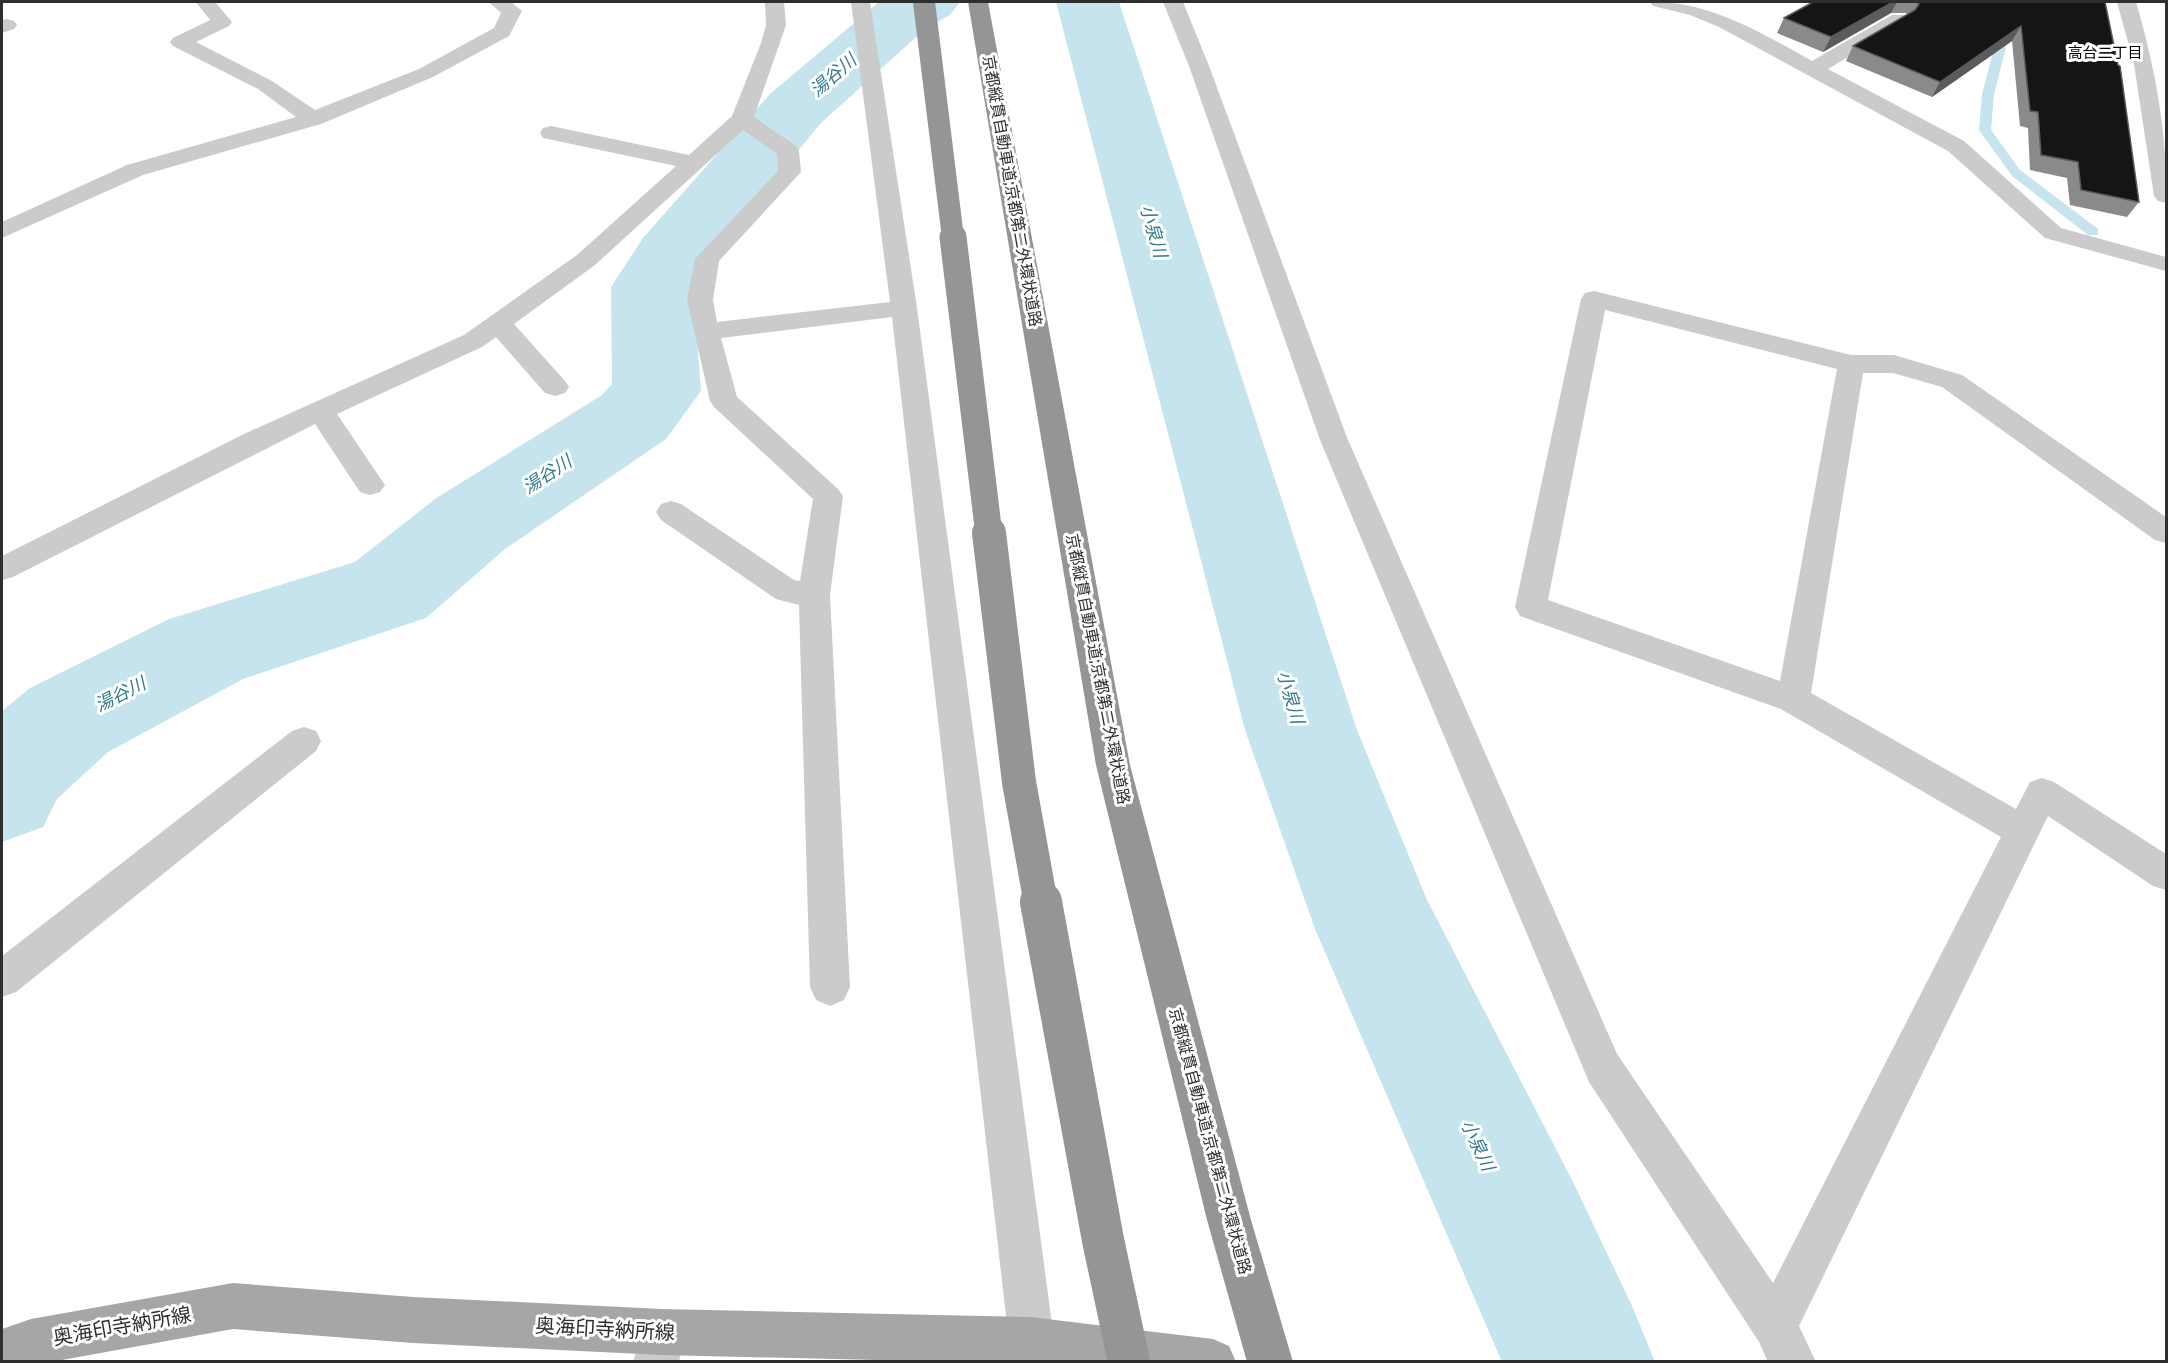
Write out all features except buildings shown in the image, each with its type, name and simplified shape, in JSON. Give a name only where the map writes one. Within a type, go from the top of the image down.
[{"type":"highway","points":[[924,2],[1019,782],[1101,1228],[1129,1362]]},
{"type":"highway","name":"京都縦貫自動車道;京都第二外環状道路","points":[[978,2],[1113,765],[1229,1220],[1270,1362]]},
{"type":"main road","name":"奥海印寺納所線","points":[[2,1352],[31,1342],[233,1306],[413,1320],[659,1347],[1032,1351],[1213,1362]]},
{"type":"street","points":[[205,2],[222,22],[180,42],[265,85],[313,119]]},
{"type":"street","points":[[2,231],[135,170],[313,119],[426,73],[502,32],[512,11],[498,2]]},
{"type":"street","points":[[2,569],[320,411],[472,341],[586,260],[742,120],[771,43],[776,25],[775,2]]},
{"type":"street","points":[[1173,2],[1199,66],[1334,440],[1603,1068],[1775,1326],[1793,1362]]},
{"type":"street","points":[[1660,2],[1697,11],[1726,23],[1956,146],[2053,233],[2166,264]]},
{"type":"street","points":[[2126,2],[2144,64],[2166,196]]},
{"type":"street","points":[[861,6],[875,83],[904,308],[1032,1351]]},
{"type":"street","points":[[1813,69],[1899,19]]},
{"type":"street","points":[[742,120],[788,151],[790,172],[707,259],[700,300],[724,400],[828,496],[814,594],[830,987]]},
{"type":"street","points":[[552,133],[693,163]]},
{"type":"street","points":[[2023,831],[1792,699],[1531,607],[1594,299],[1851,364],[1894,364],[1952,381],[2166,532]]},
{"type":"street","points":[[706,332],[904,308]]},
{"type":"street","points":[[498,322],[555,387]]},
{"type":"street","points":[[1792,699],[1851,364]]},
{"type":"street","points":[[320,411],[370,485]]},
{"type":"street","points":[[671,512],[787,591],[814,594]]},
{"type":"street","points":[[2,979],[304,741]]},
{"type":"street","points":[[1775,1326],[2042,794],[2166,874]]},
{"type":"waterway","name":"湯谷川","points":[[2,792],[17,765],[69,720],[206,649],[390,590],[470,524],[634,417],[657,391],[652,287],[671,255],[795,109],[902,15],[928,2]]},
{"type":"waterway","name":"小泉川","points":[[1087,2],[1301,730],[1377,929],[1522,1233],[1579,1362]]},
{"type":"waterway","points":[[1973,2],[2000,48],[1988,94],[1985,130],[2016,173],[2093,232]]},
{"type":"district","name":"高台二丁目","points":[[2105,53]]}]
